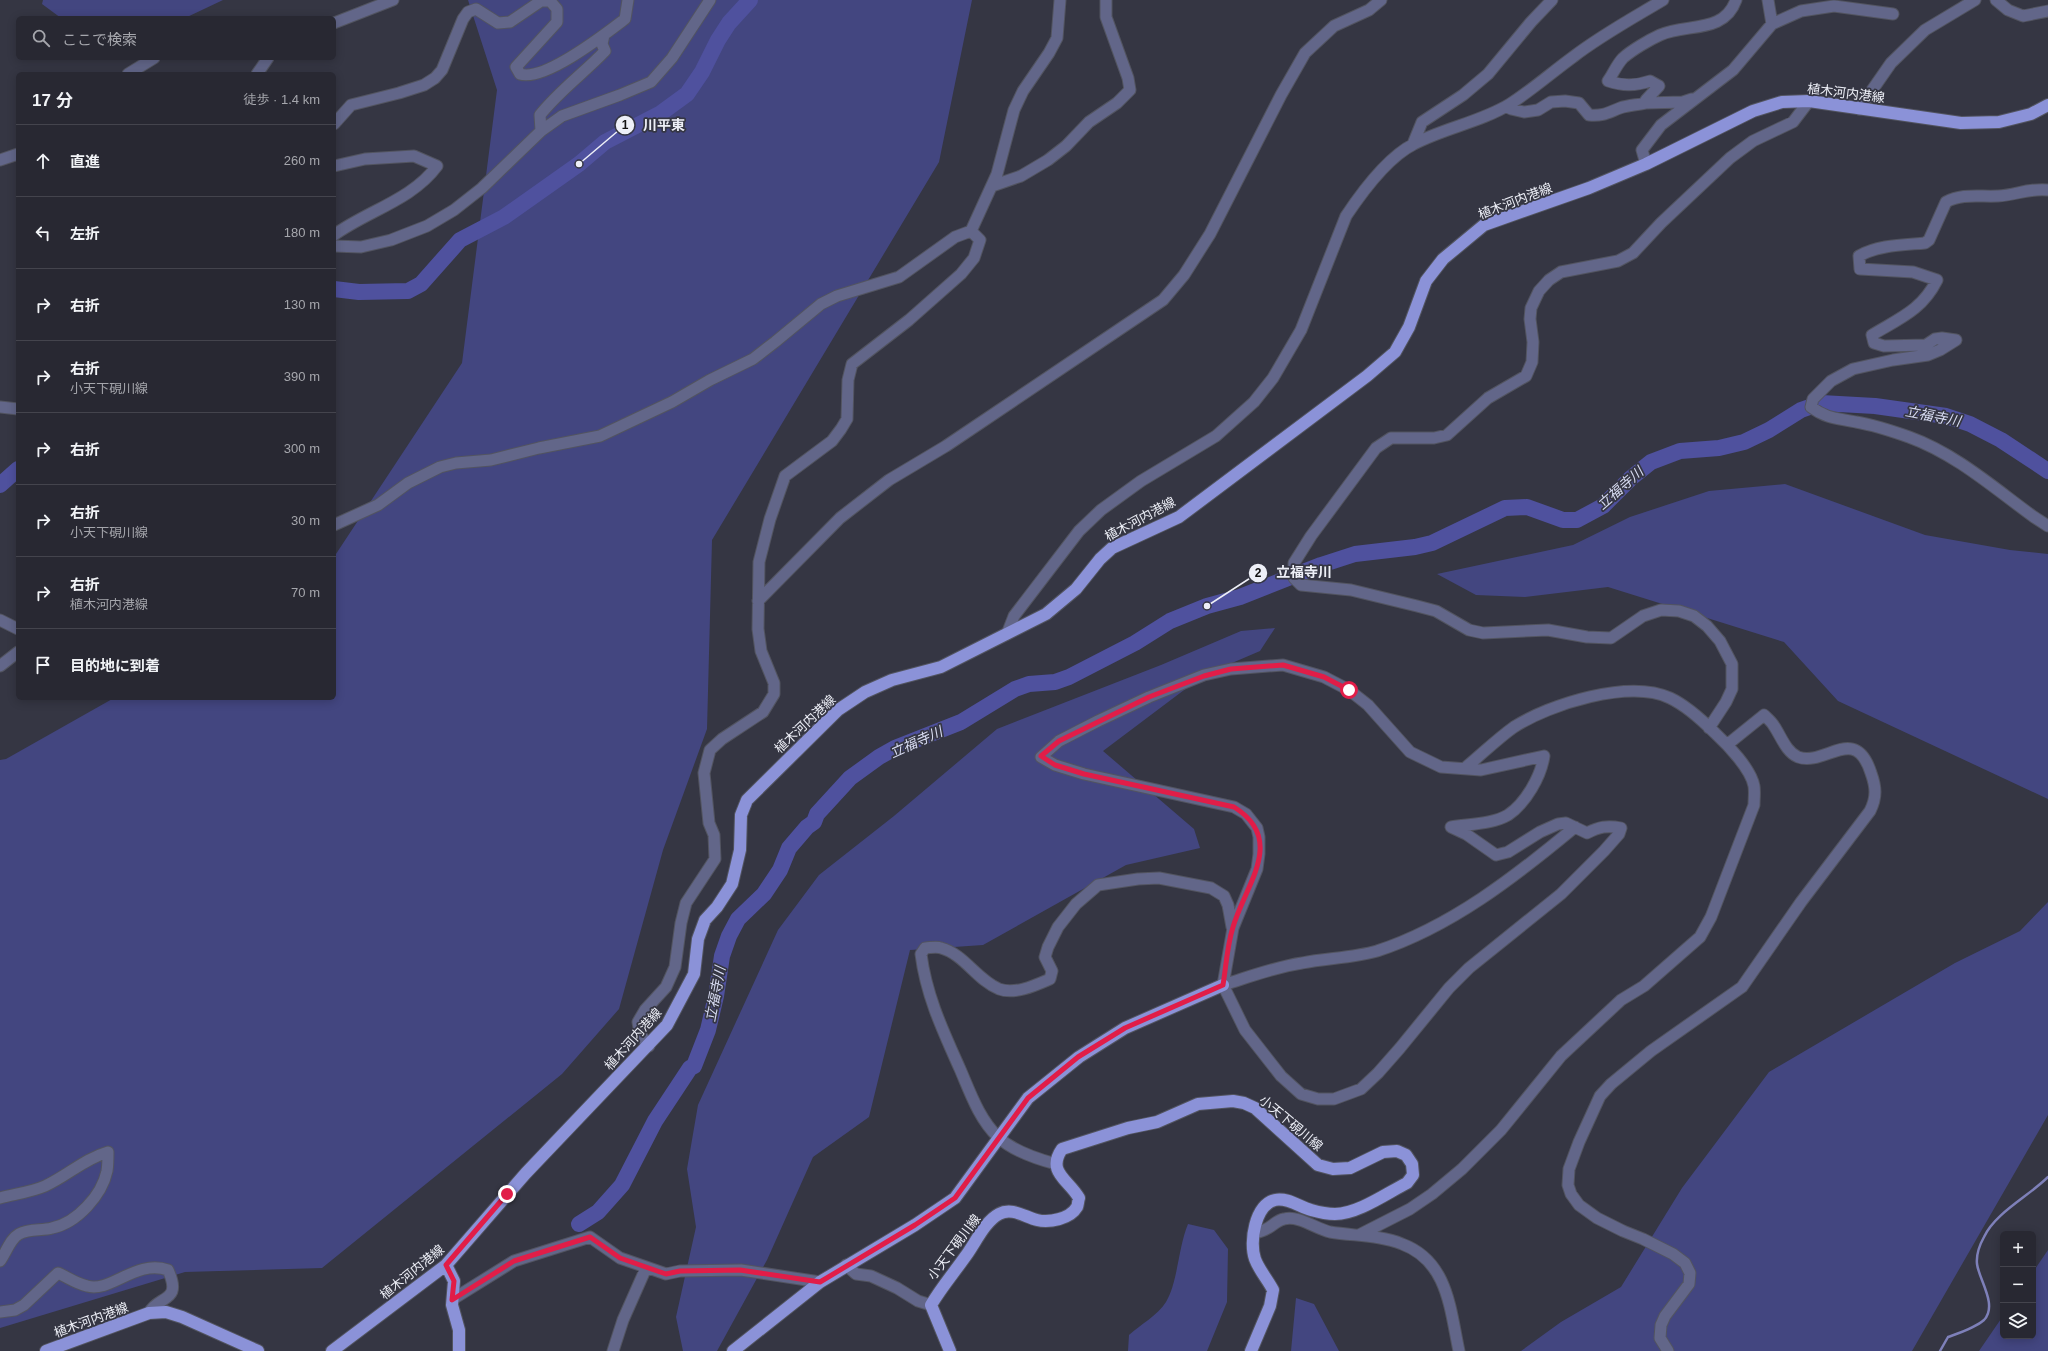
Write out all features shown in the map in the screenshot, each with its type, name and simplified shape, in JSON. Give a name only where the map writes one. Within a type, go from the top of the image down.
[{"type":"main road","name":"植木河内港線","points":[[332,1351],[446,1265],[526,1173],[649,1046],[667,1025],[694,974],[698,939],[705,920],[717,907],[732,884],[740,850],[740,815],[747,800],[838,710],[865,692],[892,680],[941,667],[1046,614],[1076,589],[1100,559],[1112,548],[1179,517],[1367,376],[1395,352],[1409,327],[1426,281],[1443,259],[1484,225],[1589,188],[1646,164],[1753,111],[1782,102],[1809,101],[1968,123],[1999,122],[2031,114],[2047,107]]},
{"type":"main road","points":[[733,1351],[820,1282],[846,1265],[915,1225],[955,1198],[1028,1098],[1078,1057],[1125,1028],[1223,985]]},
{"type":"main road","name":"小天下硯川線","points":[[931,1305],[942,1286],[990,1221],[1000,1214],[1010,1212],[1038,1220],[1052,1220],[1067,1216],[1077,1208],[1079,1198],[1074,1188],[1058,1172],[1056,1164],[1058,1155],[1062,1149],[1128,1128],[1157,1122],[1198,1104],[1232,1101],[1244,1103],[1255,1108],[1318,1165],[1333,1169],[1350,1168],[1383,1152],[1397,1151],[1406,1155],[1412,1164],[1413,1174],[1407,1183],[1352,1212],[1335,1214],[1311,1210],[1290,1202],[1276,1200],[1264,1208],[1257,1218],[1254,1233],[1254,1257],[1273,1290],[1270,1306],[1251,1351]]},
{"type":"main road","points":[[446,1265],[454,1281],[452,1300],[459,1330],[459,1351]]},
{"type":"main road","points":[[931,1305],[950,1351]]},
{"type":"main road","name":"植木河内港線","points":[[46,1351],[149,1313],[166,1312],[182,1317],[258,1351]]},
{"type":"street","points":[[336,22],[393,0]]},
{"type":"street","points":[[336,122],[351,105],[424,85],[435,78],[442,70],[463,19],[468,12],[476,9],[498,23],[510,22],[541,1],[550,1],[557,9],[558,22],[516,67],[520,74],[527,77],[539,74],[557,66],[604,35],[625,19],[628,0]]},
{"type":"street","points":[[336,246],[361,247],[391,240],[427,226],[454,210],[482,188],[541,130],[567,114],[651,82],[672,58],[710,0]]},
{"type":"street","points":[[336,524],[378,505],[408,484],[440,467],[456,463],[491,460],[539,448],[600,436],[672,402],[710,380],[753,359],[821,304],[843,294],[899,277],[955,237],[971,231],[992,186],[1014,110],[1023,90],[1049,53],[1057,38],[1060,0]]},
{"type":"street","points":[[992,186],[1021,176],[1048,160],[1066,146],[1089,122],[1118,104],[1130,90],[1128,78],[1106,18],[1106,0]]},
{"type":"street","points":[[758,601],[840,518],[889,480],[946,446],[1163,300],[1184,275],[1210,234],[1281,95],[1306,53],[1334,26],[1369,10],[1381,0]]},
{"type":"street","points":[[1413,144],[1422,122],[1463,95],[1488,74],[1531,22],[1552,0]]},
{"type":"street","points":[[1007,634],[1014,616],[1078,531],[1101,510],[1141,481],[1216,436],[1254,402],[1273,378],[1301,330],[1346,216],[1390,162],[1413,144],[1489,115],[1509,105],[1549,77],[1573,56],[1662,0]]},
{"type":"street","points":[[1646,103],[1646,100],[1658,86],[1650,81],[1640,84],[1618,84],[1608,81],[1623,58],[1660,35],[1679,30],[1713,25],[1732,11],[1736,0]]},
{"type":"street","points":[[1768,0],[1772,24]]},
{"type":"street","points":[[1859,109],[1891,63],[1925,30],[1975,0]]},
{"type":"street","points":[[1996,0],[2008,10],[2023,16],[2048,11]]},
{"type":"street","points":[[1646,164],[1642,150],[1661,125],[1733,70],[1772,24],[1801,11],[1833,3],[1893,14]]},
{"type":"street","points":[[541,130],[540,115],[547,106],[605,51],[602,44],[604,35]]},
{"type":"street","points":[[131,72],[151,60]]},
{"type":"street","points":[[258,72],[267,60]]},
{"type":"street","points":[[1509,105],[1511,108],[1524,112],[1538,110],[1550,102],[1565,101],[1579,103],[1589,115],[1600,116],[1611,114],[1621,108],[1646,103],[1683,102],[1703,94]]},
{"type":"street","points":[[1709,728],[1726,702],[1732,689],[1732,664],[1720,641],[1707,626],[1694,616],[1679,612],[1661,610],[1643,616],[1611,638],[1587,638],[1548,630],[1483,633],[1469,630],[1436,612],[1417,606],[1351,590],[1301,585],[1294,578],[1294,563],[1311,536],[1376,448],[1391,438],[1434,438],[1447,435],[1488,398],[1526,376],[1532,362],[1533,342],[1530,319],[1532,308],[1539,291],[1549,280],[1561,272],[1618,261],[1633,253],[1661,222],[1730,158],[1753,141],[1792,122],[1809,101]]},
{"type":"street","points":[[0,160],[16,155]]},
{"type":"street","points":[[336,165],[364,158],[414,156],[437,166],[430,176],[404,196],[336,234]]},
{"type":"street","points":[[2048,190],[2033,189],[2000,196],[1955,197],[1946,202],[1937,217],[1929,240],[1925,243],[1882,248],[1868,251],[1859,256],[1860,269],[1913,272],[1937,280],[1929,295],[1918,307],[1872,335],[1874,344],[1884,346],[1926,346],[1935,339],[1942,338],[1956,340],[1940,350],[1928,355],[1893,360],[1853,369],[1831,381],[1812,399],[1811,407],[1822,416],[1832,419],[1857,422],[1910,437],[1950,456],[2048,526]]},
{"type":"street","points":[[649,1046],[640,1034],[638,1022],[644,1010],[666,987],[676,967],[681,923],[686,903],[715,859],[714,836],[709,823],[704,772],[710,750],[722,739],[763,712],[774,694],[774,683],[761,651],[758,629],[759,562],[770,519],[785,476],[832,441],[847,419],[848,380],[852,364],[920,310],[961,274],[974,258],[980,240],[971,231]]},
{"type":"street","points":[[0,408],[16,409]]},
{"type":"street","points":[[0,620],[16,628]]},
{"type":"street","points":[[0,666],[16,654]]},
{"type":"street","points":[[1283,665],[1324,677],[1349,690],[1368,705],[1410,752],[1441,767],[1481,770],[1544,756],[1543,766],[1537,778],[1523,800],[1508,815],[1491,821],[1451,827],[1466,834],[1496,855],[1508,852],[1540,832],[1558,824],[1566,823],[1575,827],[1587,833],[1599,827],[1609,825],[1621,828],[1619,834],[1604,851],[1561,894],[1469,968],[1449,988],[1378,1073],[1361,1089],[1351,1094],[1334,1099],[1318,1099],[1301,1094],[1281,1076],[1245,1030],[1223,985],[1232,928],[1257,869],[1259,837],[1257,828],[1246,814],[1234,807],[1084,774],[1055,765],[1041,756],[1059,741],[1098,721],[1149,697],[1197,678],[1231,669],[1283,665]]},
{"type":"street","points":[[1359,1236],[1410,1209],[1432,1194],[1462,1169],[1501,1130],[1561,1056],[1621,1000],[1644,986],[1700,937],[1711,917],[1754,805],[1754,786],[1748,773],[1728,744],[1689,710],[1670,698],[1657,693],[1616,693],[1587,697],[1553,706],[1514,727],[1465,768]]},
{"type":"street","points":[[1668,1351],[1660,1338],[1661,1325],[1665,1316],[1690,1284],[1690,1273],[1686,1263],[1673,1254],[1623,1232],[1597,1218],[1579,1205],[1571,1194],[1568,1185],[1569,1169],[1578,1142],[1600,1096],[1611,1084],[1652,1051],[1742,987],[1801,902],[1870,811],[1876,799],[1875,784],[1869,767],[1859,753],[1852,748],[1843,748],[1818,757],[1800,758],[1790,752],[1774,724],[1764,715],[1728,744]]},
{"type":"street","points":[[1223,985],[1270,970],[1302,963],[1346,958],[1404,942],[1487,895],[1539,857],[1575,827]]},
{"type":"street","points":[[1056,1164],[1036,1159],[999,1138],[983,1120],[943,1034],[923,972],[920,954],[926,948],[940,947],[951,953],[988,982],[1000,989],[1014,990],[1032,987],[1050,979],[1052,971],[1045,957],[1048,947],[1058,927],[1076,904],[1098,885],[1138,879],[1159,878],[1211,888],[1224,896],[1232,928]]},
{"type":"street","points":[[0,1198],[45,1186],[79,1164],[108,1152],[107,1171],[105,1177],[100,1189],[84,1210],[66,1223],[53,1228],[20,1233],[13,1239],[0,1261]]},
{"type":"street","points":[[1254,1233],[1265,1232],[1283,1218],[1294,1218],[1329,1232],[1402,1244],[1421,1253],[1434,1266],[1442,1281],[1454,1320],[1459,1351]]},
{"type":"street","points":[[452,1300],[514,1261],[586,1237],[594,1239],[614,1255],[646,1268],[666,1274],[680,1271],[740,1270],[820,1282]]},
{"type":"street","points":[[846,1265],[856,1274],[871,1276],[897,1288],[918,1301],[931,1305]]},
{"type":"street","points":[[0,1312],[16,1310],[58,1273],[88,1287],[99,1287],[143,1269],[159,1267],[168,1270],[172,1279],[172,1292],[169,1297],[151,1309],[149,1313]]},
{"type":"street","points":[[613,1351],[623,1320],[646,1268]]},
{"type":"shaded area","points":[[43,0],[223,0],[189,16],[58,16],[42,4]]},
{"type":"shaded area","points":[[468,0],[972,0],[939,162],[712,540],[707,729],[663,850],[619,1009],[562,1074],[322,1268],[185,1272],[0,1328],[0,760],[6,759],[110,700],[336,700],[336,554],[462,363],[497,90]]},
{"type":"shaded area","points":[[1785,484],[1925,535],[2010,550],[2048,554],[2048,799],[1838,701],[1784,642],[1608,587],[1525,597],[1476,595],[1437,574],[1573,545],[1630,517],[1709,491]]},
{"type":"shaded area","points":[[1275,628],[1260,651],[1204,675],[1103,751],[1194,829],[1200,848],[1126,865],[983,945],[910,950],[869,1117],[813,1157],[767,1260],[717,1351],[683,1351],[676,1317],[696,1227],[687,1169],[698,1105],[778,930],[819,875],[894,816],[997,729],[1161,665],[1241,631]]},
{"type":"shaded area","points":[[2048,902],[2048,1115],[1912,1351],[1521,1351],[1561,1322],[1621,1287],[1682,1188],[1769,1072],[1955,963],[2020,931]]},
{"type":"shaded area","points":[[1188,1224],[1214,1230],[1228,1249],[1227,1302],[1207,1351],[1128,1351],[1129,1335],[1163,1307],[1170,1294]]},
{"type":"shaded area","points":[[2048,1250],[2048,1351],[1979,1351],[2000,1320],[2000,1339],[2036,1339],[2036,1268]]},
{"type":"shaded area","points":[[1296,1298],[1314,1304],[1339,1351],[1291,1351]]},
{"type":"waterway","points":[[336,289],[359,292],[408,291],[421,284],[460,240],[504,217],[579,164],[605,142],[661,113],[687,94],[702,72],[718,40],[729,23],[750,0]]},
{"type":"waterway","name":"立福寺川","points":[[579,1224],[598,1212],[622,1185],[655,1121],[690,1068],[694,1066],[708,1030],[716,996],[722,956],[729,936],[738,919],[764,894],[780,870],[789,848],[807,827],[814,822],[817,814],[850,778],[879,757],[895,748],[961,722],[1015,689],[1029,684],[1055,682],[1069,677],[1135,643],[1170,621],[1207,606],[1240,597],[1321,565],[1355,554],[1415,547],[1432,543],[1505,508],[1527,507],[1563,520],[1577,520],[1603,506],[1631,478],[1651,462],[1680,451],[1719,448],[1744,442],[1769,430],[1801,410],[1821,403],[1875,406],[1946,416],[1970,424],[2001,440],[2048,471]]},
{"type":"waterway","points":[[0,485],[16,471]]},
{"type":"waterway","points":[[1940,1351],[1948,1337],[1976,1325],[1984,1320],[1988,1314],[1988,1300],[1978,1270],[1977,1253],[1989,1228],[2004,1212],[2048,1177]]},
{"type":"place","name":"川平東","points":[[579,164]]},
{"type":"place","name":"立福寺川","points":[[1207,606]]},
{"type":"route","points":[[507,1194],[446,1265],[451,1271],[454,1281],[452,1300],[514,1261],[586,1237],[594,1239],[620,1258],[666,1274],[680,1271],[740,1270],[820,1282],[846,1265],[915,1225],[955,1198],[1028,1098],[1078,1057],[1125,1028],[1223,985],[1232,928],[1257,869],[1259,837],[1257,828],[1246,814],[1234,807],[1093,774],[1084,774],[1055,765],[1041,756],[1059,741],[1149,697],[1204,676],[1231,669],[1283,665],[1324,677],[1349,690]]}]
